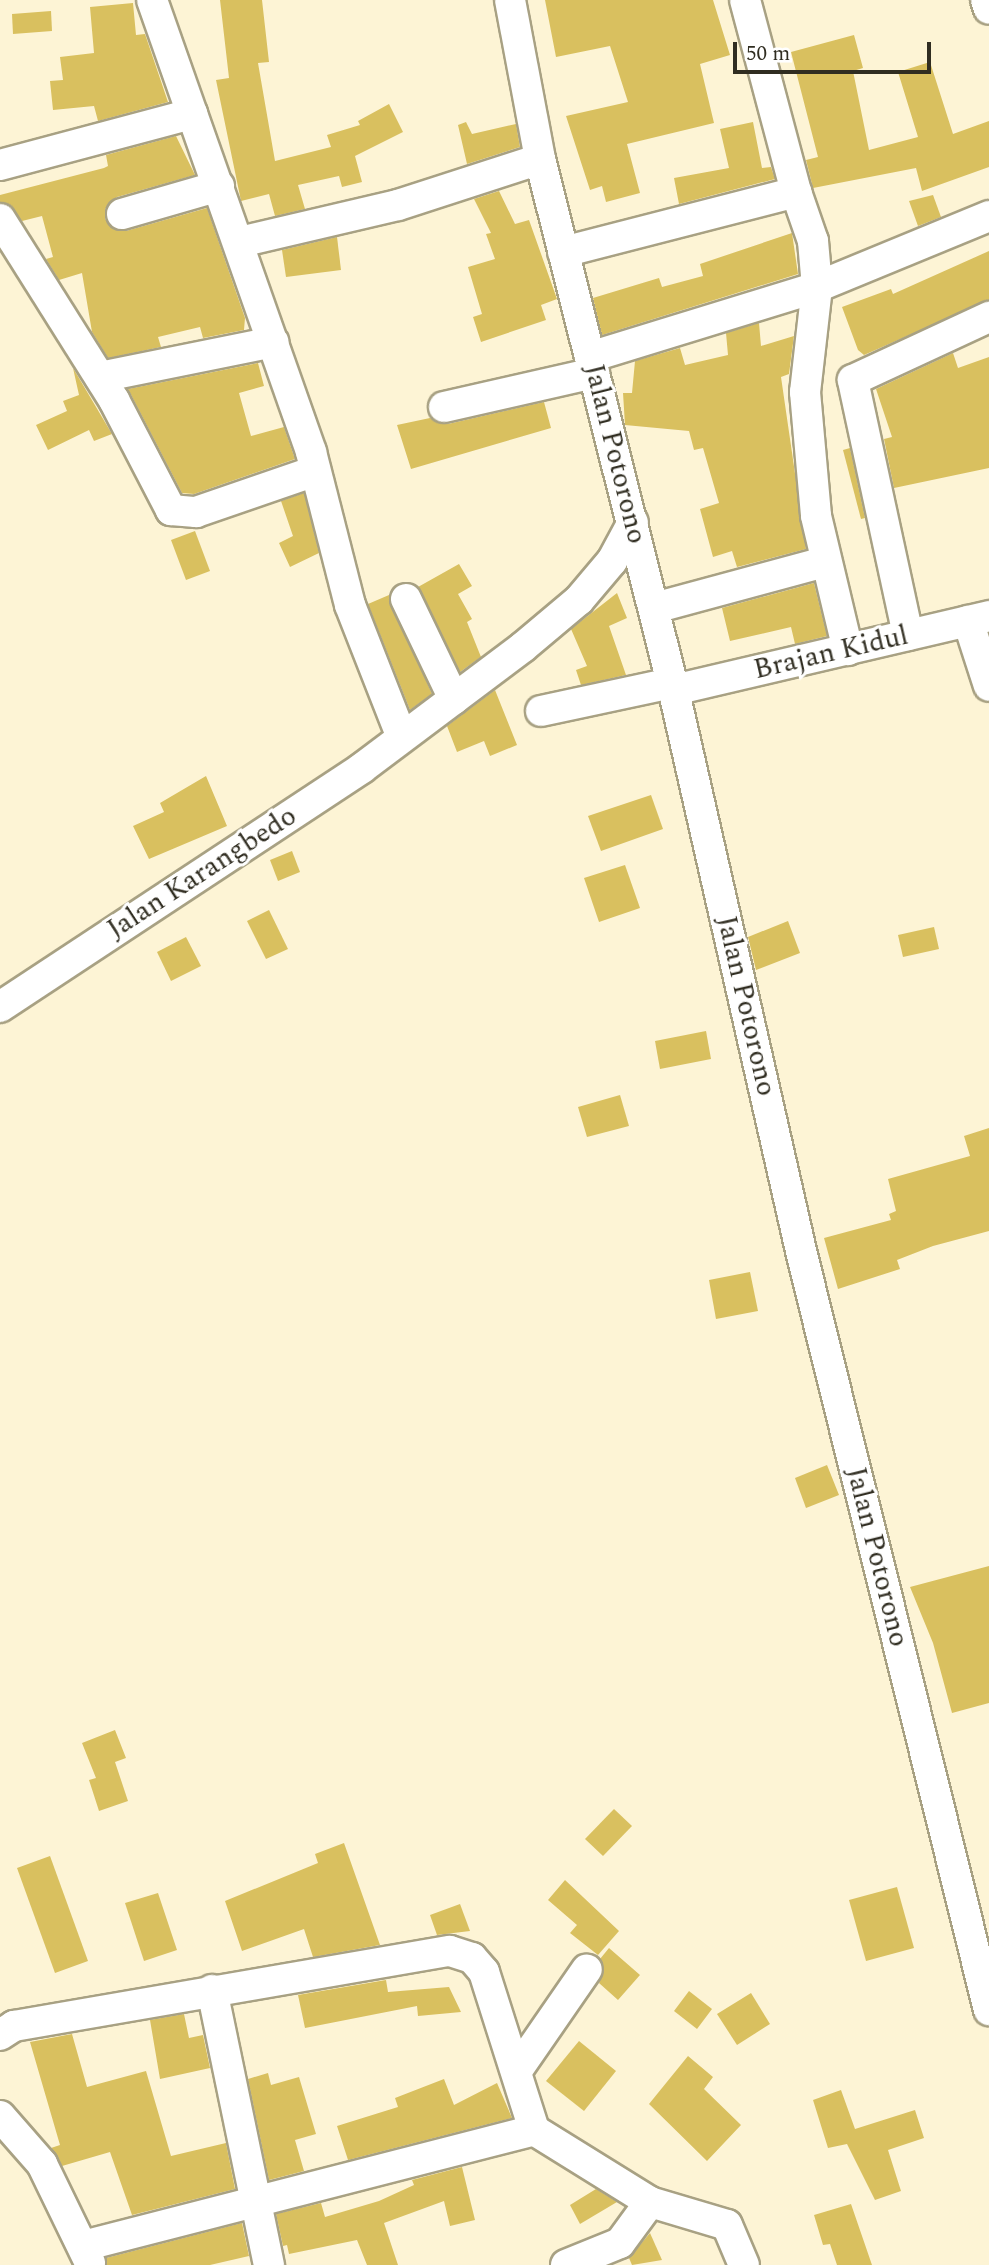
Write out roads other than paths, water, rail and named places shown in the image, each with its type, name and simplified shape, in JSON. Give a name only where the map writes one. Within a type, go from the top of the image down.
[{"type":"street","points":[[152,0],[274,341],[315,471],[349,605],[401,736]]},
{"type":"street","name":"Jalan Potorono","points":[[510,0],[540,159],[673,686],[805,1267],[989,2010]]},
{"type":"street","points":[[745,0],[796,192],[813,241],[817,287],[805,392],[824,562],[848,650]]},
{"type":"street","points":[[986,0],[989,9]]},
{"type":"street","points":[[0,165],[192,114]]},
{"type":"street","points":[[240,242],[398,205],[540,159]]},
{"type":"street","points":[[122,214],[219,186]]},
{"type":"street","points":[[563,252],[796,192]]},
{"type":"street","points":[[444,407],[592,365],[817,287],[989,216]]},
{"type":"street","points":[[0,219],[100,377],[171,510],[196,512],[315,471]]},
{"type":"street","points":[[908,635],[853,380],[989,317]]},
{"type":"street","points":[[100,377],[274,341]]},
{"type":"street","name":"Jalan Karangbedo","points":[[0,1007],[362,768],[401,736],[454,699],[579,600],[612,561],[633,522]]},
{"type":"street","points":[[654,608],[824,562]]},
{"type":"street","points":[[406,598],[454,699]]},
{"type":"street","points":[[979,619],[989,687]]},
{"type":"street","name":"Brajan Kidul","points":[[541,711],[848,650],[979,619]]},
{"type":"street","points":[[0,2035],[14,2026],[450,1951],[472,1958],[484,1972],[517,2069],[534,2130],[650,2202],[727,2225],[744,2265]]},
{"type":"street","points":[[517,2069],[587,1969]]},
{"type":"street","points":[[212,1990],[259,2204],[269,2265]]},
{"type":"street","points":[[0,2116],[42,2164],[87,2256],[259,2204],[534,2130]]},
{"type":"street","points":[[566,2265],[620,2243],[650,2202]]}]
